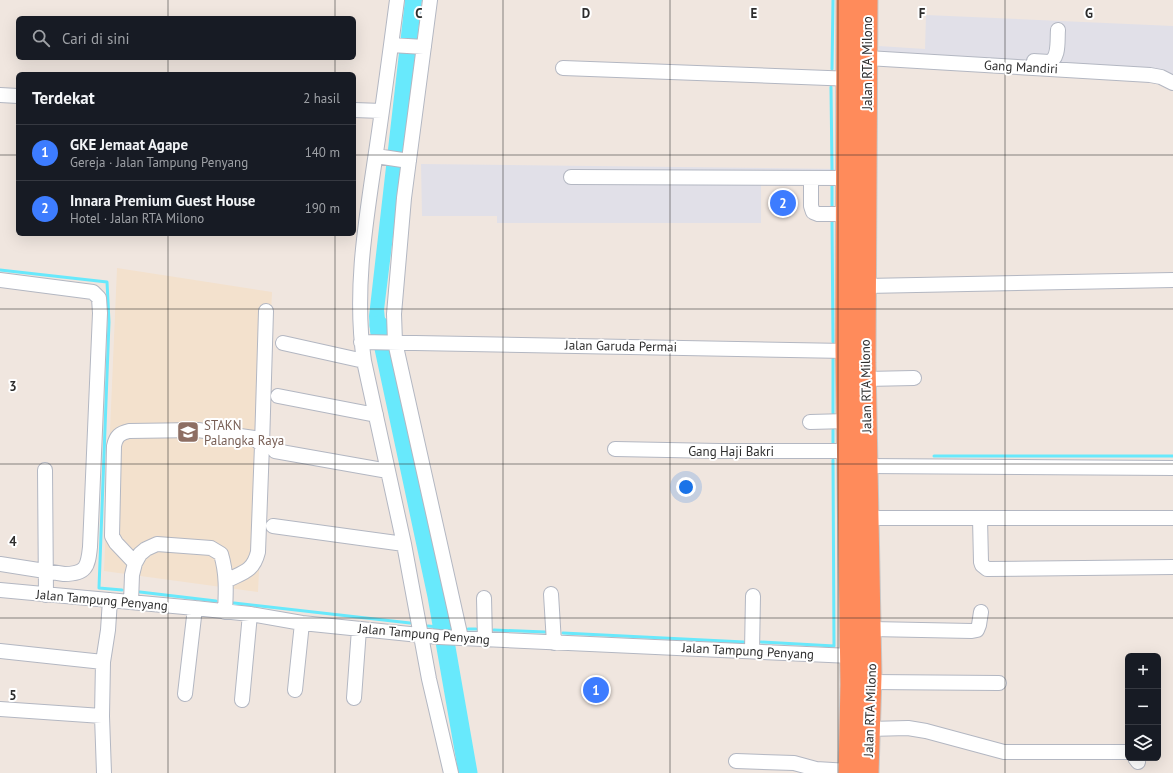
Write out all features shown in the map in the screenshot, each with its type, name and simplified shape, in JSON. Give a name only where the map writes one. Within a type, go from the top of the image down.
[{"type":"highway","name":"Jalan RTA Milono","points":[[847,0],[857,79],[866,286],[868,518],[871,629],[869,729],[855,772]]},
{"type":"highway","name":"Jalan RTA Milono","points":[[855,772],[851,709],[846,351],[847,178],[857,79],[867,54],[867,0]]},
{"type":"street","points":[[364,361],[379,342],[394,314],[404,198],[409,46],[397,0]]},
{"type":"street","points":[[430,0],[382,111],[378,157],[366,222],[359,292],[379,342],[450,637]]},
{"type":"street","points":[[867,54],[1048,62],[1053,60],[1056,55],[1058,30]]},
{"type":"street","name":"Gang Mandiri","points":[[867,54],[1150,75],[1161,77],[1173,83]]},
{"type":"street","points":[[563,68],[857,79]]},
{"type":"street","points":[[0,95],[16,96]]},
{"type":"street","points":[[356,110],[382,111]]},
{"type":"street","points":[[378,157],[406,161]]},
{"type":"street","points":[[571,177],[847,178]]},
{"type":"street","points":[[811,178],[811,206],[813,212],[818,214],[847,214]]},
{"type":"street","points":[[0,280],[93,292],[99,298],[100,320],[89,560],[86,568],[80,572],[64,574],[0,564]]},
{"type":"street","points":[[866,286],[1173,280]]},
{"type":"street","points":[[226,581],[253,566],[258,552],[266,311]]},
{"type":"street","name":"Jalan Garuda Permai","points":[[379,342],[846,351]]},
{"type":"street","points":[[283,343],[364,361]]},
{"type":"street","points":[[364,361],[404,544],[420,635],[451,773]]},
{"type":"street","points":[[866,379],[914,378]]},
{"type":"street","points":[[278,396],[376,414]]},
{"type":"street","points":[[810,422],[847,421]]},
{"type":"street","points":[[135,563],[112,536],[114,446],[118,436],[122,432],[198,430],[254,438],[262,445]]},
{"type":"street","name":"Gang Haji Bakri","points":[[615,449],[848,451]]},
{"type":"street","points":[[275,451],[388,471]]},
{"type":"street","points":[[868,466],[1173,468]]},
{"type":"street","points":[[45,470],[46,595]]},
{"type":"street","points":[[868,518],[1173,518]]},
{"type":"street","points":[[980,518],[981,562],[987,569],[1173,567]]},
{"type":"street","points":[[273,526],[404,544]]},
{"type":"street","points":[[131,602],[132,575],[135,563],[140,554],[146,549],[157,544],[211,548],[222,554],[225,566],[225,612]]},
{"type":"street","name":"Jalan Tampung Penyang","points":[[0,590],[195,608],[250,614],[302,623],[420,635],[485,640],[851,656]]},
{"type":"street","points":[[552,594],[554,643]]},
{"type":"street","points":[[752,651],[753,596]]},
{"type":"street","points":[[484,598],[485,640]]},
{"type":"street","points":[[104,773],[102,716],[103,662],[108,630],[110,600]]},
{"type":"street","points":[[186,694],[195,608]]},
{"type":"street","points":[[871,629],[972,631],[977,630],[981,612]]},
{"type":"street","points":[[242,700],[250,614]]},
{"type":"street","points":[[295,690],[302,623]]},
{"type":"street","points":[[354,698],[359,629]]},
{"type":"street","points":[[0,651],[103,662]]},
{"type":"street","points":[[871,682],[999,683]]},
{"type":"street","points":[[0,709],[102,716]]},
{"type":"street","points":[[869,729],[908,728],[926,731],[1004,752],[1125,758]]},
{"type":"street","points":[[736,761],[794,763],[816,771],[855,772]]},
{"type":"shaded area","points":[[926,15],[1173,26],[1173,75],[879,57],[879,46],[925,49]]},
{"type":"shaded area","points":[[421,164],[840,169],[840,184],[761,183],[761,223],[497,223],[497,216],[422,216]]},
{"type":"shaded area","name":"STAKN Palangka Raya","points":[[117,268],[272,292],[258,592],[104,571]]},
{"type":"water","points":[[405,0],[422,0],[384,310],[388,348],[373,350],[369,316]]},
{"type":"waterway","points":[[832,69],[833,0]]},
{"type":"waterway","points":[[831,87],[832,170]]},
{"type":"waterway","points":[[832,185],[832,210]]},
{"type":"waterway","points":[[832,218],[833,342]]},
{"type":"waterway","points":[[0,270],[107,282],[109,322],[99,588],[122,590]]},
{"type":"waterway","points":[[379,325],[437,596],[468,773]]},
{"type":"waterway","points":[[833,359],[833,413]]},
{"type":"waterway","points":[[833,430],[833,443]]},
{"type":"waterway","points":[[934,456],[1173,456]]},
{"type":"waterway","points":[[761,642],[834,646],[833,460]]},
{"type":"waterway","points":[[140,592],[216,601]]},
{"type":"waterway","points":[[234,603],[410,623]]},
{"type":"waterway","points":[[428,626],[450,628]]},
{"type":"waterway","points":[[468,629],[476,629]]},
{"type":"waterway","points":[[494,630],[545,632]]},
{"type":"waterway","points":[[563,633],[744,642]]},
{"type":"place","name":"Innara Premium Guest House","points":[[783,203]]},
{"type":"place","name":"STAKN Palangka Raya","points":[[188,432]]},
{"type":"place","name":"GKE Jemaat Agape","points":[[596,690]]}]
